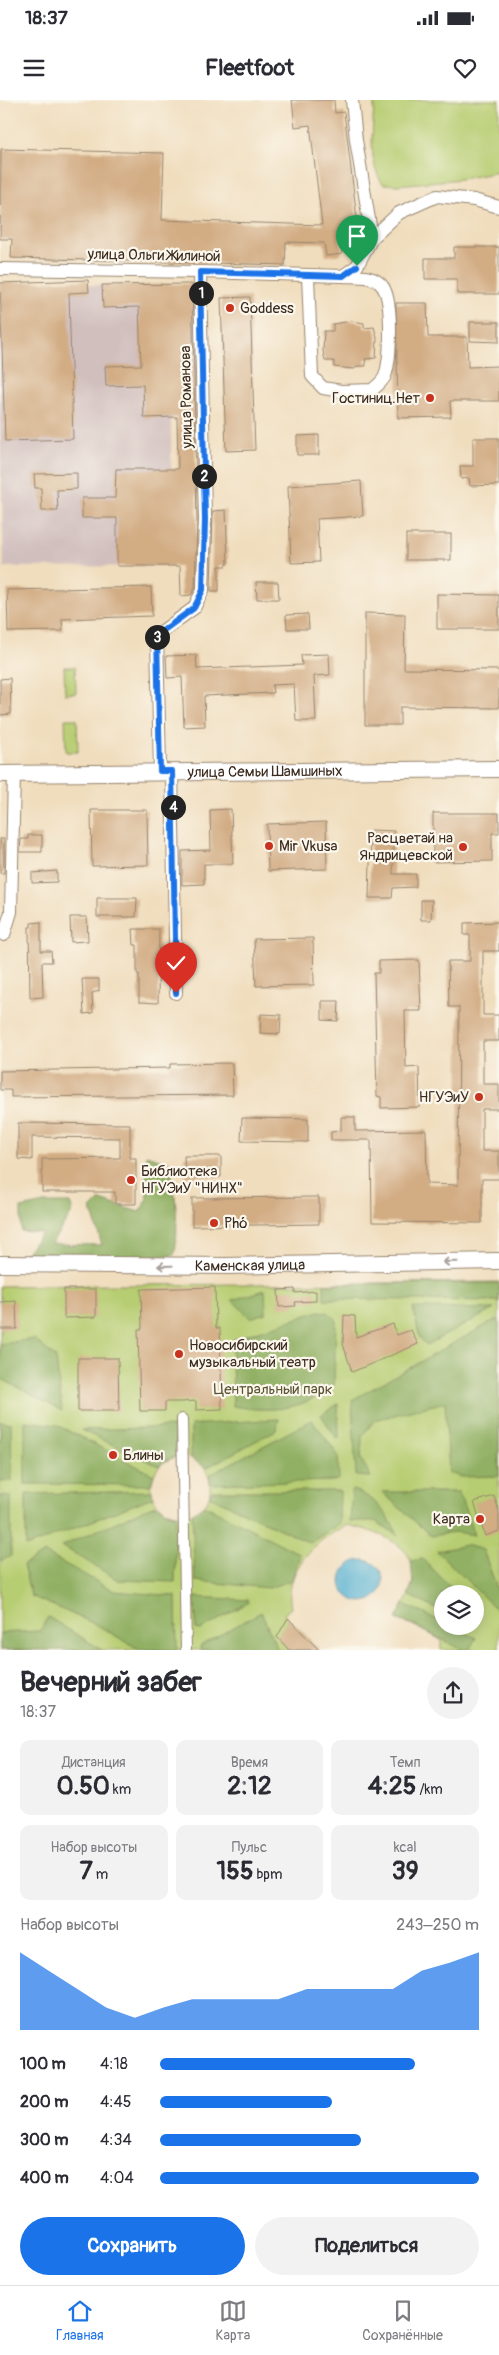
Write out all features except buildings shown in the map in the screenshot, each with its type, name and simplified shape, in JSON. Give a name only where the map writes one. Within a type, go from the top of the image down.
[{"type":"street","points":[[352,100],[356,140],[372,238]]},
{"type":"street","points":[[343,276],[357,266],[372,238],[399,213],[437,196],[474,200],[499,207]]},
{"type":"street","name":"улица Ольги Жилиной","points":[[0,269],[368,277],[382,286],[388,301],[389,361],[384,378],[372,390],[341,391],[323,388],[312,376],[308,276]]},
{"type":"street","name":"улица Романова","points":[[176,993],[166,771],[157,635],[194,608],[203,590],[205,520],[200,272]]},
{"type":"street","name":"улица Семьи Шамшиных","points":[[7,773],[499,769]]},
{"type":"street","points":[[4,935],[11,912],[7,773]]},
{"type":"street","name":"Каменская улица","points":[[0,1264],[227,1266],[499,1261]]},
{"type":"street","points":[[182,1419],[186,1650]]},
{"type":"shaded area","points":[[102,285],[103,308],[197,306],[199,416],[171,418],[172,566],[4,567],[0,423],[0,288]]},
{"type":"green space","points":[[374,100],[499,100],[499,172],[461,179],[398,185],[383,184],[374,165],[372,132]]},
{"type":"green space","points":[[64,667],[75,667],[76,693],[65,694]]},
{"type":"green space","points":[[65,719],[77,719],[78,752],[66,752]]},
{"type":"green space","points":[[146,1155],[169,1162],[176,1209],[177,1235],[174,1255],[123,1258],[22,1257],[42,1233],[21,1231],[21,1208],[44,1203],[70,1203],[73,1211],[51,1244],[102,1245],[91,1209],[100,1200],[139,1212],[147,1201]]},
{"type":"green space","name":"Центральный парк","points":[[499,1282],[499,1650],[441,1650],[441,1640],[413,1625],[396,1619],[412,1585],[414,1571],[411,1560],[404,1550],[395,1543],[371,1532],[348,1525],[324,1539],[304,1558],[292,1581],[290,1594],[291,1608],[284,1614],[319,1650],[0,1650],[0,1286]],"holes":[[[184,1456],[194,1459],[206,1468],[210,1489],[206,1504],[195,1512],[182,1515],[168,1512],[157,1504],[152,1492],[156,1470],[170,1459]]]},
{"type":"green space","points":[[499,1283],[499,1301],[324,1299],[324,1284]]},
{"type":"green space","points":[[265,1290],[266,1313],[250,1318],[232,1300]]},
{"type":"green space","points":[[413,1308],[494,1309],[427,1345],[420,1339]]},
{"type":"green space","points":[[319,1311],[327,1312],[336,1319],[334,1385],[311,1400],[286,1408],[261,1409],[233,1406],[232,1340]]},
{"type":"green space","points":[[495,1320],[499,1320],[499,1476],[462,1477],[449,1473],[445,1402],[375,1420],[362,1436],[361,1459],[371,1477],[356,1476],[352,1400]]},
{"type":"green space","points":[[34,1339],[56,1358],[62,1411],[0,1378],[0,1344]]},
{"type":"green space","points":[[338,1404],[339,1438],[337,1439],[321,1415]]},
{"type":"green space","points":[[279,1419],[276,1430],[206,1468],[191,1458],[191,1425]]},
{"type":"green space","points":[[312,1420],[338,1455],[339,1479],[334,1481],[211,1484],[209,1475]]},
{"type":"green space","points":[[25,1421],[57,1425],[154,1475],[151,1485],[25,1484]]},
{"type":"green space","points":[[0,1422],[11,1423],[12,1481],[0,1481]]},
{"type":"green space","points":[[176,1427],[176,1457],[166,1460],[159,1466],[81,1430]]},
{"type":"green space","points":[[352,1490],[367,1497],[380,1507],[398,1535],[375,1521],[350,1521]]},
{"type":"green space","points":[[152,1491],[153,1497],[26,1547],[26,1494]]},
{"type":"green space","points":[[211,1491],[340,1491],[339,1524],[310,1543],[209,1496]]},
{"type":"green space","points":[[382,1492],[459,1492],[474,1535],[455,1532],[431,1536]]},
{"type":"green space","points":[[0,1496],[11,1496],[11,1556],[0,1561]]},
{"type":"green space","points":[[157,1504],[168,1513],[176,1515],[175,1582],[118,1580],[62,1546]]},
{"type":"green space","points":[[204,1505],[300,1554],[292,1580],[269,1588],[195,1581],[192,1514]]},
{"type":"green space","points":[[466,1545],[483,1550],[499,1594],[499,1612],[484,1597],[484,1585],[472,1585],[437,1551]]},
{"type":"green space","points":[[45,1553],[114,1591],[176,1596],[177,1650],[146,1650],[135,1647],[97,1625],[31,1596],[23,1565]]},
{"type":"green space","points":[[423,1559],[448,1585],[434,1585],[434,1608],[408,1595],[413,1582],[411,1561]]},
{"type":"green space","points":[[195,1597],[248,1600],[249,1602],[201,1630],[196,1629]]},
{"type":"green space","points":[[404,1604],[434,1618],[434,1635],[470,1635],[476,1638],[469,1650],[463,1650],[413,1625],[396,1619]]},
{"type":"green space","points":[[261,1612],[278,1650],[201,1650],[200,1646]]},
{"type":"green space","points":[[48,1617],[102,1650],[0,1650],[0,1633],[40,1631]]},
{"type":"water","points":[[366,1560],[374,1563],[380,1569],[383,1581],[380,1593],[374,1599],[358,1602],[350,1599],[344,1593],[341,1577],[344,1569],[350,1563]]},
{"type":"place","name":"Goddess","points":[[230,308]]},
{"type":"place","name":"Гостиниц.Нет","points":[[430,398]]},
{"type":"place","name":"Mir Vkusa","points":[[269,846]]},
{"type":"place","name":"Расцветай на Яндрицевской","points":[[463,847]]},
{"type":"place","name":"НГУЭиУ","points":[[479,1097]]},
{"type":"place","name":"Библиотека НГУЭиУ \"НИНХ\"","points":[[131,1180]]},
{"type":"place","name":"Phó","points":[[214,1223]]},
{"type":"place","name":"Новосибирский музыкальный театр","points":[[179,1354]]},
{"type":"place","name":"Блины","points":[[113,1455]]},
{"type":"place","name":"Карта","points":[[480,1519]]},
{"type":"route","points":[[176,993],[172,771],[160,771],[157,635],[194,608],[203,590],[205,520],[200,272],[343,276],[357,266]]}]
